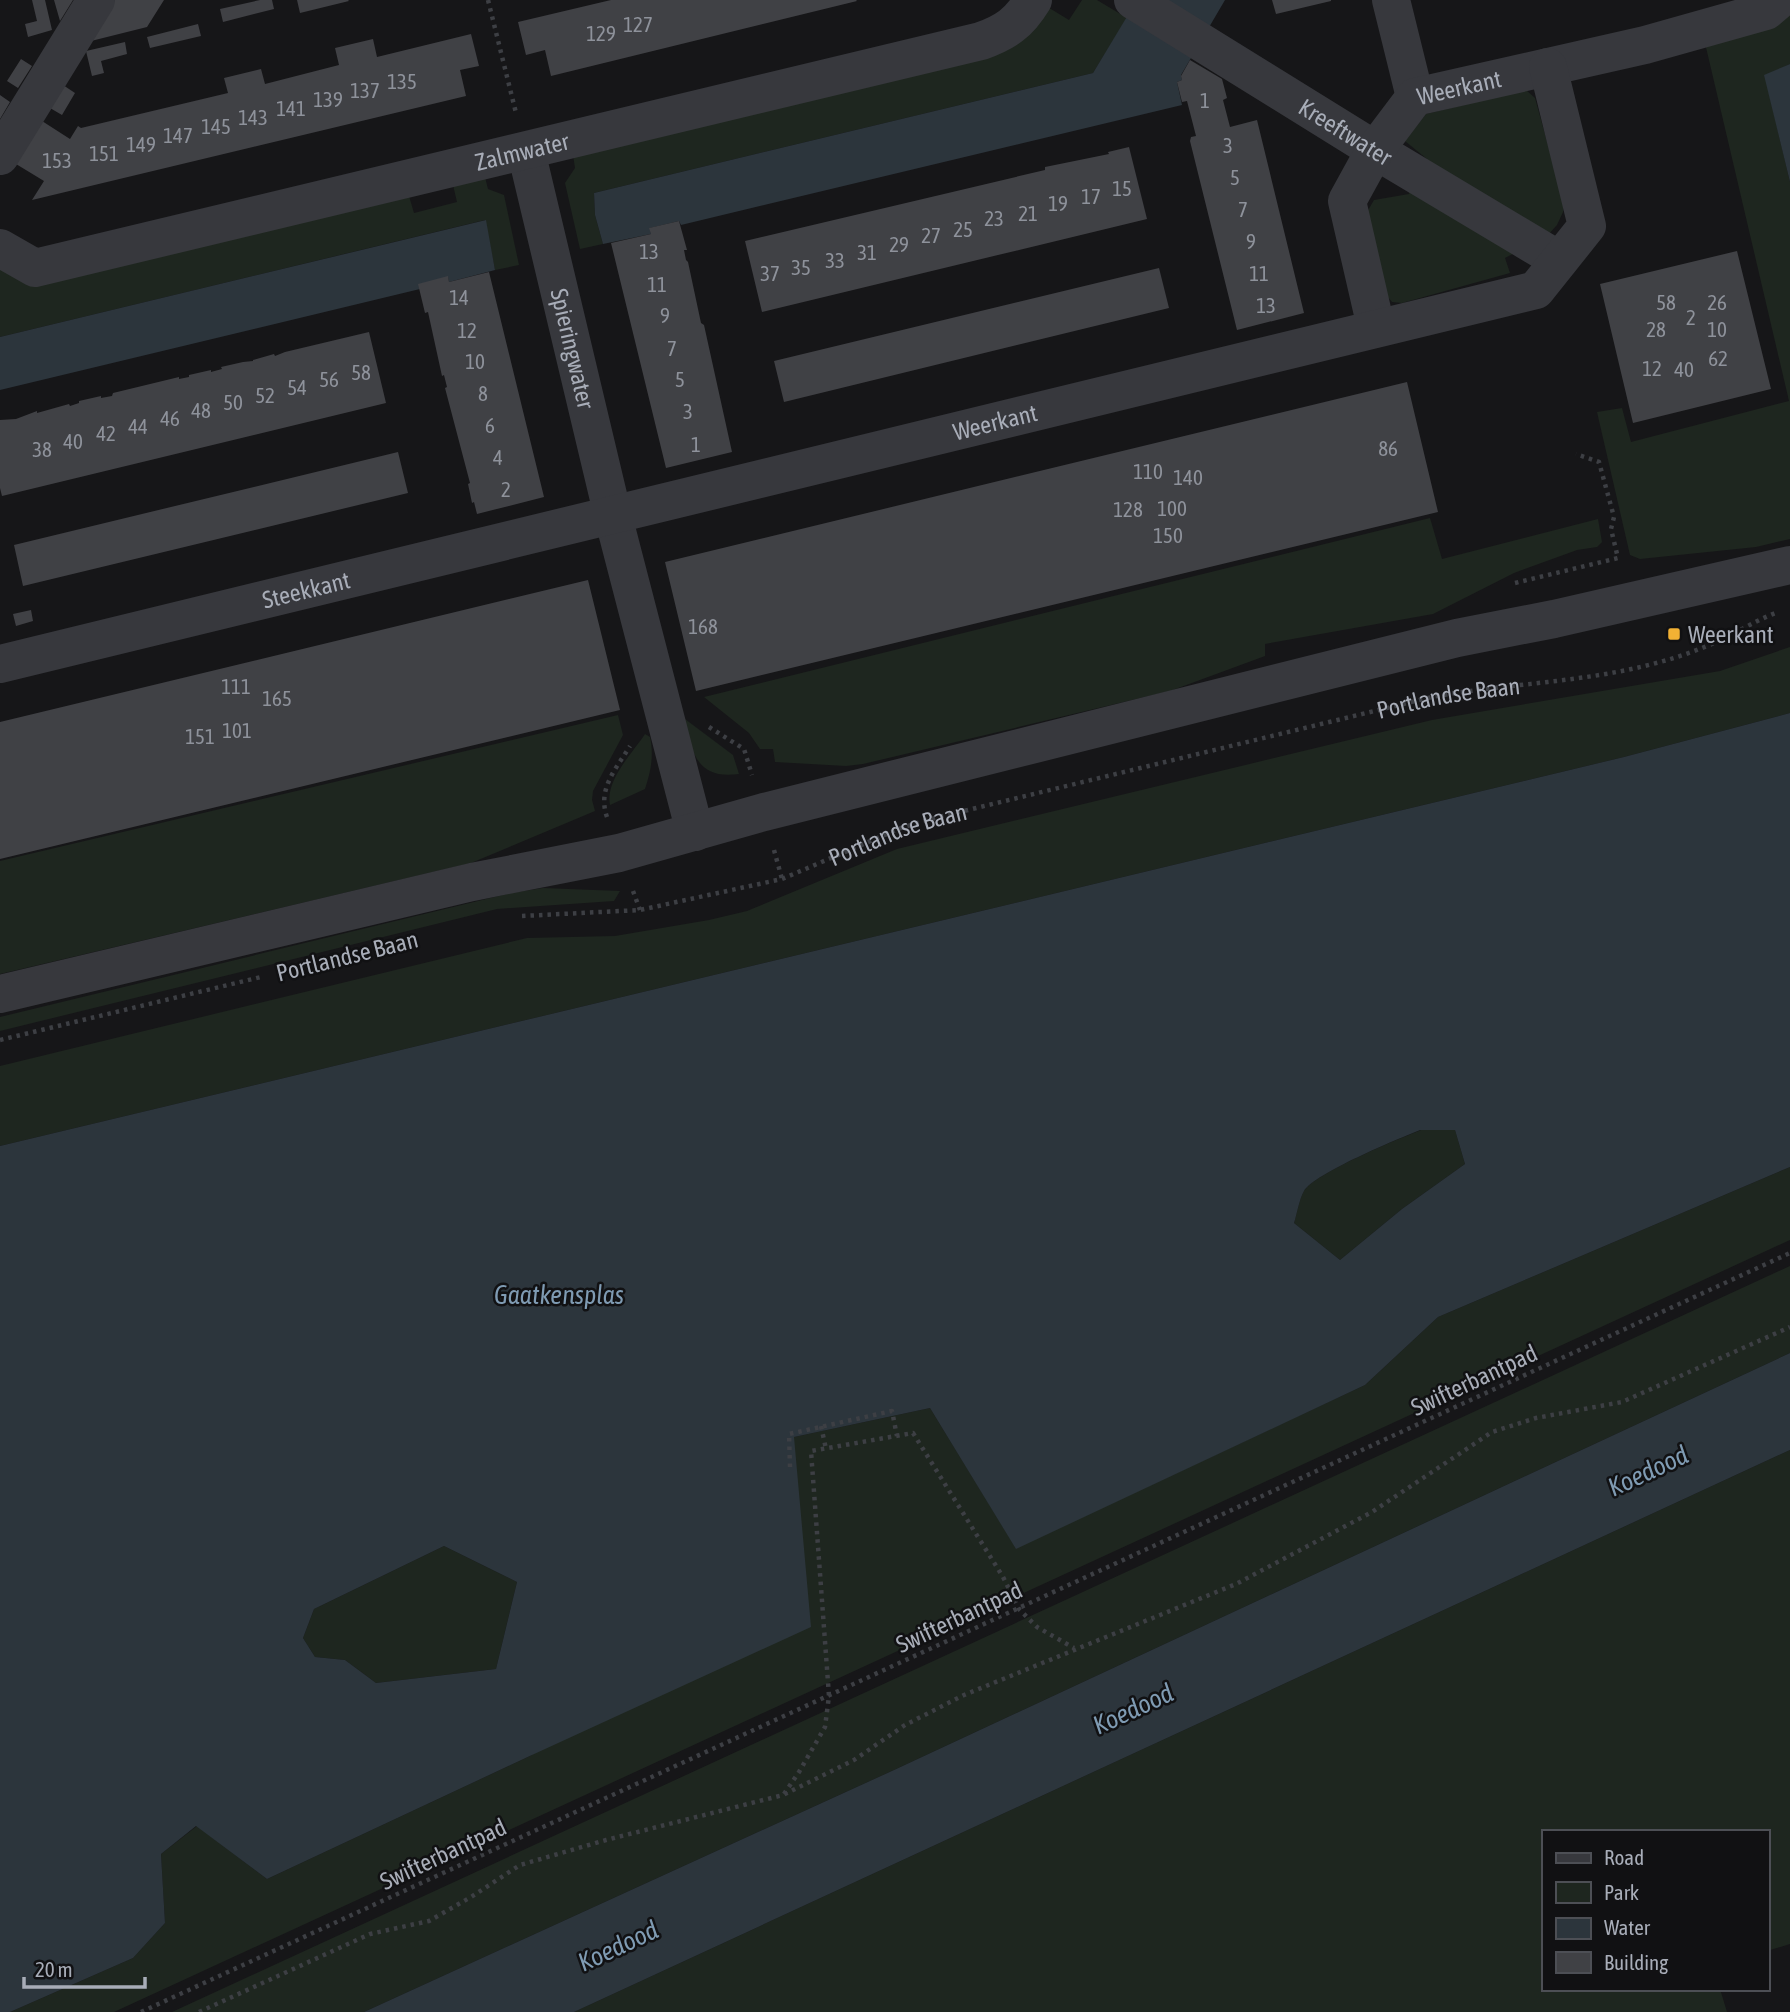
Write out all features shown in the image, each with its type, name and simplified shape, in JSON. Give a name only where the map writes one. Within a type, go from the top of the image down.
[{"type":"street","points":[[0,156],[96,0]]},
{"type":"street","name":"Zalmwater","points":[[0,248],[35,268],[526,151],[981,41],[1004,33],[1025,13],[1033,0]]},
{"type":"street","name":"Kreeftwater","points":[[1133,0],[1374,150],[1559,260]]},
{"type":"street","points":[[1391,0],[1415,97]]},
{"type":"street","name":"Weerkant","points":[[1376,327],[1347,201],[1374,150],[1415,97],[1644,45],[1766,11],[1779,0]]},
{"type":"street","name":"Weerkant","points":[[613,516],[1376,327],[1536,290],[1587,226],[1548,67]]},
{"type":"street","name":"Spieringwater","points":[[526,151],[613,516],[695,832]]},
{"type":"street","name":"Steekkant","points":[[0,664],[613,516]]},
{"type":"street","name":"Portlandse Baan","points":[[0,993],[472,882],[619,853],[776,809],[1457,638],[1554,619],[1790,565]]},
{"type":"path","points":[[488,0],[526,151]]},
{"type":"path","name":"Portlandse Baan","points":[[510,916],[640,910],[782,879],[901,828],[931,819],[1432,696],[1598,677],[1660,662],[1714,642],[1764,617],[1790,608]]},
{"type":"path","points":[[640,910],[602,802],[606,785],[659,695]]},
{"type":"path","name":"Portlandse Baan","points":[[0,1040],[268,975]]},
{"type":"path","name":"Swifterbantpad","points":[[142,2012],[1790,1253]]},
{"type":"path","points":[[199,2012],[370,1934],[429,1921],[520,1865],[783,1795],[854,1760],[905,1725],[964,1695],[1073,1648],[1132,1628],[1236,1584],[1372,1512],[1492,1432],[1536,1418],[1622,1402],[1790,1328]]},
{"type":"path","points":[[790,1467],[789,1434],[892,1411],[897,1436]]},
{"type":"path","points":[[821,1426],[826,1449]]},
{"type":"path","points":[[783,1795],[825,1727],[829,1696],[811,1451],[913,1433],[1003,1577],[1018,1609],[1037,1627],[1073,1648]]},
{"type":"green space","points":[[1082,0],[1097,0],[1127,18],[1093,73],[594,193],[595,215],[603,244],[580,249],[565,183],[575,168],[573,155],[1046,6],[1069,20]]},
{"type":"green space","points":[[1790,14],[1790,64],[1765,76],[1790,182],[1790,539],[1756,547],[1640,559],[1630,555],[1597,412],[1622,408],[1631,442],[1789,401],[1705,43]]},
{"type":"green space","points":[[1526,90],[1535,98],[1564,203],[1557,225],[1547,236],[1505,258],[1510,273],[1402,303],[1392,302],[1387,296],[1367,212],[1374,200],[1409,194],[1410,187],[1427,159],[1405,141],[1426,114]]},
{"type":"green space","points":[[485,177],[488,189],[504,195],[519,265],[495,270],[485,220],[0,337],[0,266],[409,196],[414,213],[457,202],[453,185]]},
{"type":"green space","points":[[1430,518],[1442,559],[1598,519],[1602,542],[1597,547],[1577,550],[1514,573],[1433,614],[1265,644],[1265,656],[1170,691],[863,764],[846,766],[775,762],[773,749],[760,749],[749,733],[704,697]]},
{"type":"green space","points":[[1790,647],[1790,713],[1624,757],[0,1146],[0,1066],[527,938],[615,936],[709,920],[747,911],[897,849],[1432,720],[1720,671]]},
{"type":"green space","points":[[618,715],[623,735],[593,791],[595,811],[471,863],[0,974],[0,861]]},
{"type":"green space","points":[[681,716],[733,755],[739,774],[724,775],[704,767],[693,751]]},
{"type":"green space","points":[[645,734],[650,737],[652,757],[645,789],[610,805],[615,777]]},
{"type":"green space","points":[[543,888],[620,891],[614,901],[497,909],[0,1031],[0,1017],[511,893]]},
{"type":"green space","points":[[1421,1130],[1455,1130],[1465,1164],[1402,1209],[1340,1260],[1294,1223],[1302,1195],[1311,1184],[1358,1157]]},
{"type":"green space","points":[[1790,1167],[1790,1240],[114,2012],[10,2012],[133,1958],[165,1923],[161,1854],[197,1826],[267,1879],[532,1755],[794,1437],[930,1408],[1016,1548],[1365,1385],[1438,1317]]},
{"type":"green space","points":[[1790,1266],[1790,1353],[894,1770],[364,2012],[172,2012]]},
{"type":"green space","points":[[1790,1450],[1790,1944],[1769,1950],[1769,1830],[1542,1830],[1542,1991],[1721,1991],[1727,2012],[574,2012]]},
{"type":"green space","points":[[444,1546],[517,1582],[496,1669],[376,1683],[345,1660],[315,1657],[303,1638],[314,1609]]},
{"type":"water","points":[[1137,0],[1225,0],[1181,75],[1182,80],[1177,82],[1182,105],[681,225],[679,221],[650,228],[651,234],[603,244],[595,215],[594,193],[1093,73]]},
{"type":"water","points":[[1790,64],[1790,182],[1764,75]]},
{"type":"water","points":[[486,220],[495,270],[449,282],[448,277],[420,289],[0,390],[0,337]]},
{"type":"water","name":"Gaatkensplas","points":[[1790,713],[1790,1167],[1438,1317],[1365,1385],[1016,1549],[930,1408],[794,1437],[811,1627],[267,1879],[196,1826],[161,1854],[165,1923],[133,1958],[10,2012],[0,2012],[0,1146],[1624,757]],"holes":[[[1420,1130],[1455,1130],[1465,1164],[1402,1209],[1340,1260],[1294,1223],[1302,1195],[1311,1184],[1358,1157]],[[444,1546],[517,1582],[496,1669],[376,1683],[345,1660],[315,1657],[303,1638],[314,1609]]]},
{"type":"water","name":"Koedood","points":[[1790,1353],[1790,1450],[574,2012],[364,2012],[894,1770]]},
{"type":"building","points":[[32,0],[45,0],[52,30],[28,37],[25,24],[37,21]]},
{"type":"building","points":[[54,0],[73,0],[60,21]]},
{"type":"building","points":[[115,0],[164,0],[147,27],[91,41]]},
{"type":"building","points":[[272,0],[274,9],[223,22],[220,9]]},
{"type":"building","points":[[297,0],[348,0],[349,1],[300,13]]},
{"type":"building","points":[[611,0],[857,1],[551,76],[545,50],[526,55],[518,22]]},
{"type":"building","points":[[1272,0],[1331,0],[1331,1],[1276,14]]},
{"type":"building","points":[[198,24],[201,36],[150,48],[147,37]]},
{"type":"building","points":[[471,34],[479,66],[460,70],[466,96],[32,200],[44,181],[16,164],[42,121],[70,139],[78,126],[81,128],[228,93],[224,78],[261,69],[265,84],[339,65],[335,48],[373,39],[377,57]]},
{"type":"building","points":[[125,42],[127,54],[101,61],[104,73],[92,76],[86,51]]},
{"type":"building","points":[[21,59],[32,66],[18,88],[7,81]]},
{"type":"building","points":[[1190,60],[1222,79],[1227,98],[1223,100],[1230,127],[1257,120],[1304,313],[1237,330],[1190,141],[1191,137],[1196,136],[1187,101],[1182,102],[1177,82],[1182,80],[1181,76]]},
{"type":"building","points":[[63,85],[75,93],[62,115],[50,108]]},
{"type":"building","points":[[0,95],[10,102],[0,119]]},
{"type":"building","points":[[1129,147],[1147,219],[762,312],[745,241],[1045,170],[1045,167],[1109,154],[1108,152]]},
{"type":"building","points":[[679,221],[732,452],[666,468],[611,243],[651,234],[649,228]]},
{"type":"building","points":[[1737,251],[1771,389],[1633,423],[1600,284]]},
{"type":"building","points":[[1159,268],[1169,308],[784,402],[774,361]]},
{"type":"building","points":[[489,272],[544,497],[477,514],[474,502],[472,503],[470,483],[428,312],[425,313],[418,284],[448,276],[449,282]]},
{"type":"building","points":[[369,332],[386,403],[2,496],[0,420],[16,419],[37,411],[69,404],[70,406],[79,401],[112,396],[113,393],[211,372],[222,369],[221,367]]},
{"type":"building","points":[[1407,382],[1438,512],[696,691],[665,562]]},
{"type":"building","points":[[398,452],[408,493],[23,586],[14,545]]},
{"type":"building","points":[[588,580],[620,710],[0,859],[0,722]]},
{"type":"building","points":[[31,610],[33,621],[16,626],[13,614]]},
{"type":"place","name":"Weerkant","points":[[1674,634]]}]
